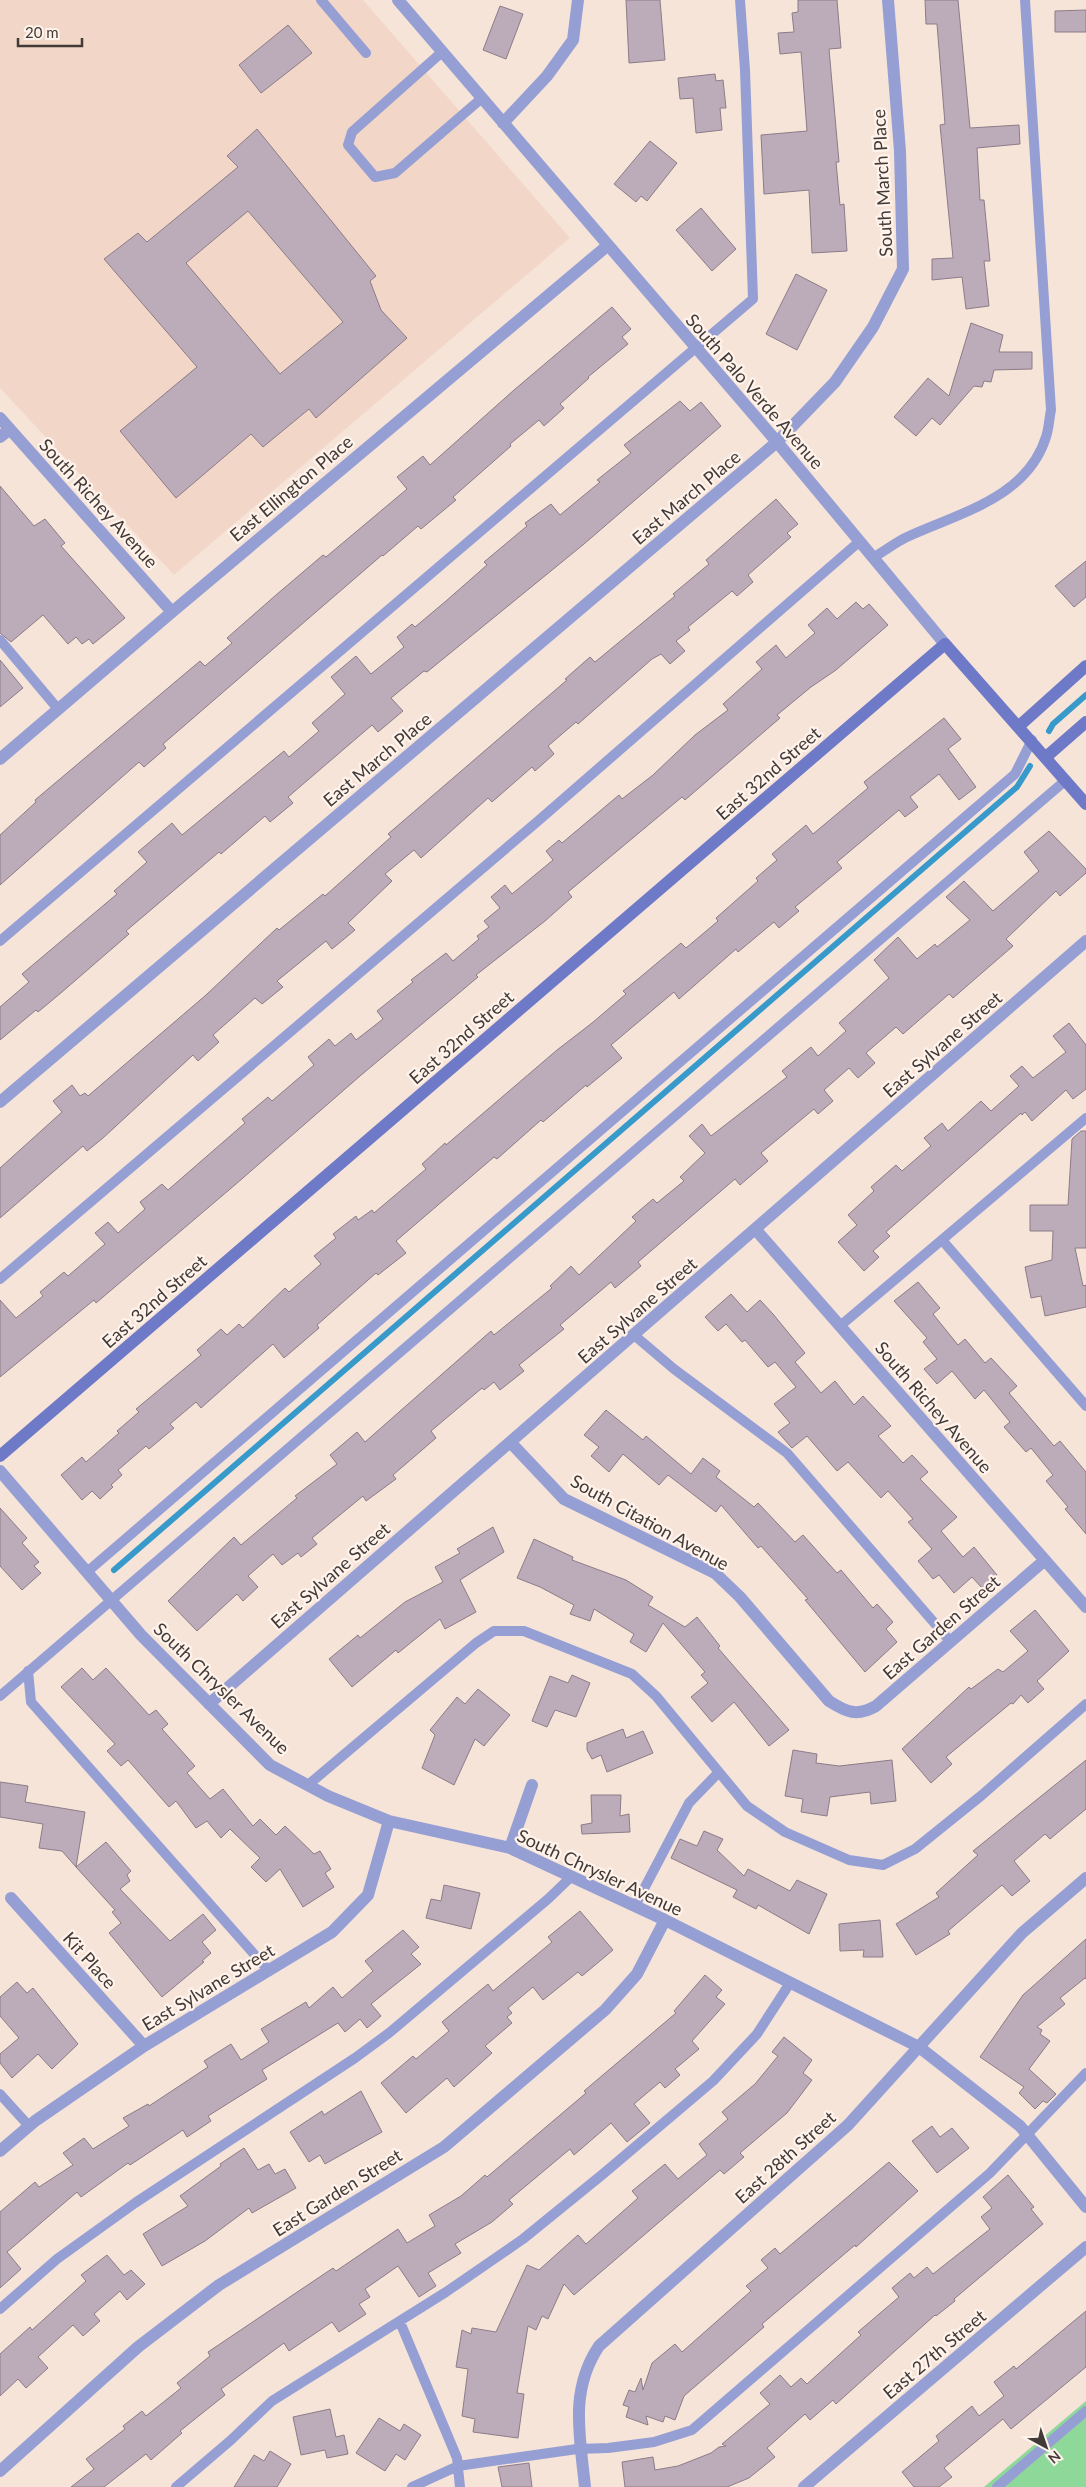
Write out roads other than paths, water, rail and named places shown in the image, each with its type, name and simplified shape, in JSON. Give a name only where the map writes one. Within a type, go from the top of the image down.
[{"type":"street","name":"South Palo Verde Avenue","points":[[398,0],[777,442],[945,644],[1032,740],[1086,804]]},
{"type":"street","points":[[503,124],[547,76],[573,40],[578,0]]},
{"type":"street","name":"South March Place","points":[[777,442],[835,382],[873,327],[903,269],[900,152],[888,0]]},
{"type":"street","name":"East Ellington Place","points":[[0,759],[607,246]]},
{"type":"street","name":"South Richey Avenue","points":[[0,418],[5,433],[172,612]]},
{"type":"street","name":"East March Place","points":[[0,1102],[777,442]]},
{"type":"street","name":"East 32nd Street","points":[[0,1456],[945,644]]},
{"type":"street","points":[[1019,726],[1086,666]]},
{"type":"street","points":[[1046,757],[1086,722]]},
{"type":"street","name":"East Sylvane Street","points":[[209,1704],[1086,941]]},
{"type":"street","name":"South Richey Avenue","points":[[756,1230],[1086,1607]]},
{"type":"street","name":"South Citation Avenue","points":[[510,1442],[564,1499],[715,1573],[740,1597],[828,1701],[856,1714]]},
{"type":"street","name":"South Chrysler Avenue","points":[[0,1472],[141,1635],[270,1765],[328,1796],[389,1821],[510,1848],[665,1920],[919,2047],[1020,2126],[1086,2207]]},
{"type":"street","name":"East Garden Street","points":[[856,1714],[876,1706],[1045,1560]]},
{"type":"street","points":[[510,1848],[532,1786]]},
{"type":"street","name":"East Sylvane Street","points":[[0,2150],[29,2126],[144,2046],[332,1932],[368,1895],[389,1821]]},
{"type":"street","name":"East 28th Street","points":[[585,2487],[578,2413],[581,2384],[588,2362],[599,2346],[848,2125],[1022,1933],[1086,1878]]},
{"type":"street","name":"Kit Place","points":[[11,1898],[144,2046]]},
{"type":"street","name":"East Garden Street","points":[[0,2471],[138,2348],[219,2285],[444,2147],[605,2010],[637,1974],[665,1920]]},
{"type":"street","name":"East 27th Street","points":[[804,2487],[1086,2247]]},
{"type":"lane","points":[[321,0],[366,53]]},
{"type":"lane","points":[[0,941],[753,299],[745,70],[740,0]]},
{"type":"lane","points":[[874,557],[905,538],[983,505],[1004,492],[1027,470],[1038,455],[1046,436],[1051,410],[1025,0]]},
{"type":"lane","points":[[442,52],[352,132],[348,145],[375,177],[395,173],[482,98]]},
{"type":"lane","points":[[0,1279],[538,821],[860,541]]},
{"type":"lane","points":[[0,640],[58,709]]},
{"type":"lane","points":[[87,1572],[1015,774],[1032,740]]},
{"type":"lane","points":[[0,1696],[1066,780]]},
{"type":"lane","points":[[840,1326],[1086,1118]]},
{"type":"lane","points":[[942,1240],[1086,1406]]},
{"type":"lane","points":[[634,1335],[674,1369],[788,1453],[950,1641]]},
{"type":"lane","points":[[308,1785],[476,1643],[494,1630],[524,1631],[632,1674],[656,1696],[747,1806],[785,1832],[849,1860],[883,1865],[922,1843],[982,1795],[1086,1704]]},
{"type":"lane","points":[[28,1671],[31,1702],[269,1971]]},
{"type":"lane","points":[[635,1906],[689,1803],[718,1772]]},
{"type":"lane","points":[[0,2309],[56,2259],[135,2203],[355,2058],[389,2033],[572,1876]]},
{"type":"lane","points":[[176,2487],[231,2440],[272,2400],[400,2322],[523,2238],[603,2174],[713,2081],[757,2034],[790,1982]]},
{"type":"lane","points":[[412,2487],[458,2466],[582,2449],[654,2442],[692,2430],[990,2173],[1086,2073]]},
{"type":"lane","points":[[0,2094],[29,2126]]},
{"type":"lane","points":[[400,2322],[456,2458],[460,2487]]},
{"type":"lane","points":[[997,2487],[1086,2411]]},
{"type":"waterway","points":[[1049,731],[1053,724],[1086,695]]},
{"type":"waterway","points":[[114,1570],[1017,787],[1030,766]]}]
